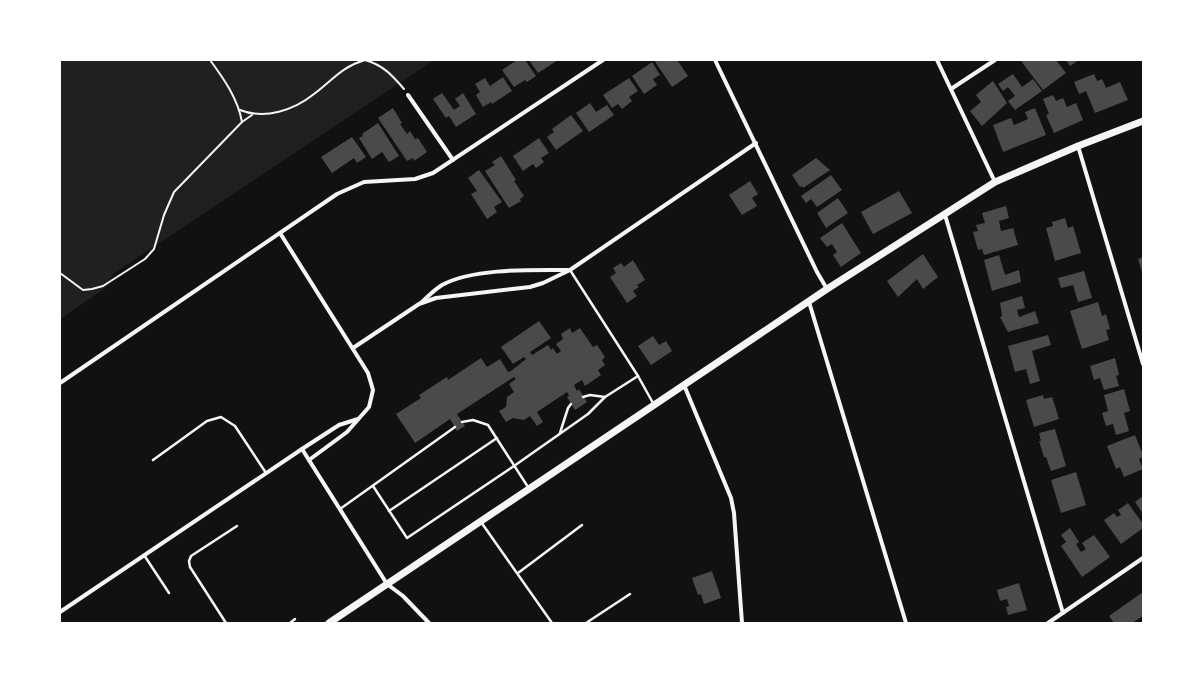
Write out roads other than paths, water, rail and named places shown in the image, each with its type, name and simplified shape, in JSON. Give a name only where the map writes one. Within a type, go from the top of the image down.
[{"type":"street","points":[[60,383],[337,194],[354,186],[378,180],[415,179],[433,173],[603,60]]},
{"type":"street","points":[[715,60],[817,272],[827,289]]},
{"type":"street","points":[[936,60],[995,182]]},
{"type":"street","points":[[951,89],[995,60]]},
{"type":"street","points":[[408,95],[453,160]]},
{"type":"street","points":[[328,623],[827,289],[995,182],[1078,146],[1143,121]]},
{"type":"street","points":[[419,304],[444,296],[530,287],[543,283],[570,270],[756,143]]},
{"type":"street","points":[[1078,146],[1143,364]]},
{"type":"street","points":[[945,215],[1063,613]]},
{"type":"street","points":[[280,233],[368,373],[373,390],[369,407],[347,432],[309,460]]},
{"type":"street","points":[[353,348],[419,304],[437,288],[463,278],[507,271],[570,270]]},
{"type":"street","points":[[809,302],[906,623]]},
{"type":"street","points":[[684,385],[731,498],[734,513],[742,623]]},
{"type":"street","points":[[60,612],[339,425],[358,419]]},
{"type":"street","points":[[302,449],[387,584],[403,596],[429,623]]},
{"type":"street","points":[[1048,623],[1143,558]]},
{"type":"lane","points":[[570,270],[638,376],[654,405]]},
{"type":"lane","points":[[373,486],[407,538],[514,466],[588,414],[605,398],[638,376]]},
{"type":"lane","points":[[583,397],[590,395],[605,398]]},
{"type":"lane","points":[[560,433],[568,408],[571,404]]},
{"type":"lane","points":[[153,460],[207,421],[221,417],[235,426],[266,473]]},
{"type":"lane","points":[[462,422],[473,420],[484,422],[488,425],[529,489]]},
{"type":"lane","points":[[340,509],[455,427]]},
{"type":"lane","points":[[389,511],[496,438]]},
{"type":"lane","points":[[480,521],[552,623]]},
{"type":"lane","points":[[518,573],[582,525]]},
{"type":"lane","points":[[226,623],[190,567],[189,562],[191,556],[238,526]]},
{"type":"lane","points":[[144,555],[169,593]]},
{"type":"lane","points":[[586,623],[630,594]]},
{"type":"lane","points":[[290,623],[295,620]]}]
